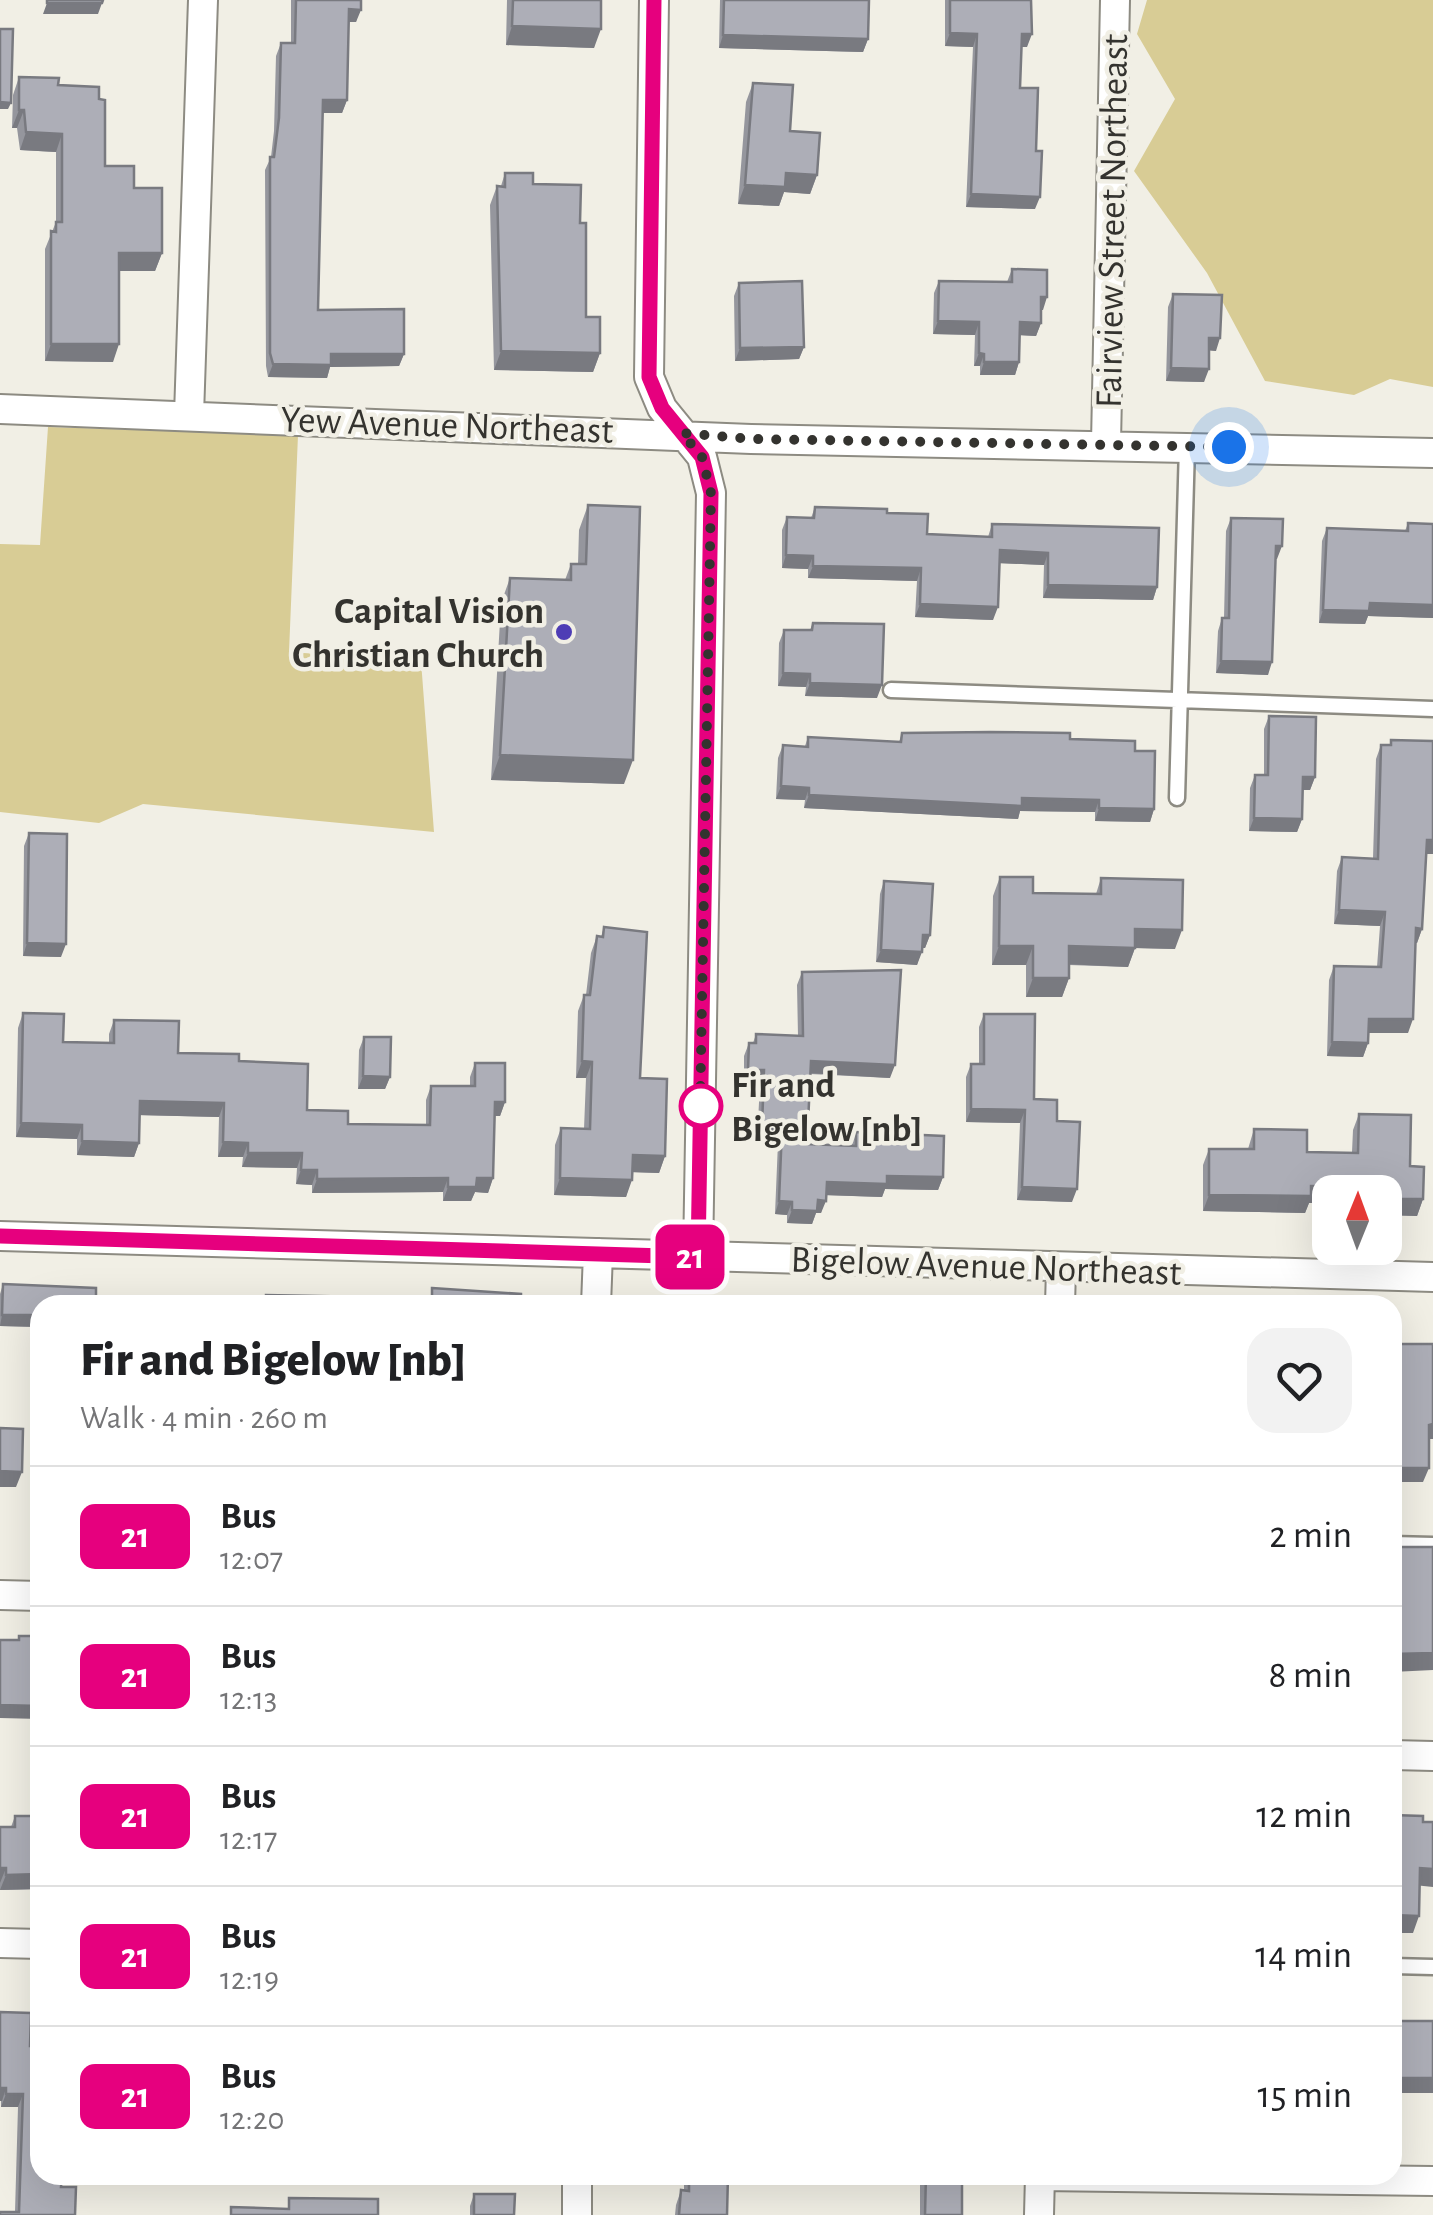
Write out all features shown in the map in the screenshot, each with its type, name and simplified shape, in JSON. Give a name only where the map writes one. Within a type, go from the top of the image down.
[{"type":"street","points":[[189,414],[203,0]]},
{"type":"street","points":[[654,0],[649,377],[662,408],[702,457],[711,493],[698,1257]]},
{"type":"street","name":"Fairview Street Northeast","points":[[1106,443],[1115,0]]},
{"type":"street","name":"Yew Avenue Northeast","points":[[0,409],[682,433],[751,439],[1106,443],[1433,453]]},
{"type":"street","name":"Bigelow Avenue Northeast","points":[[0,1236],[1433,1277]]},
{"type":"street","points":[[596,1295],[598,1253]]},
{"type":"street","points":[[1060,1295],[1061,1269]]},
{"type":"street","points":[[0,1595],[30,1596]]},
{"type":"street","points":[[1402,1755],[1433,1756]]},
{"type":"street","points":[[0,1943],[30,1944]]},
{"type":"street","points":[[1402,2181],[1433,2181]]},
{"type":"street","points":[[576,2215],[578,2185]]},
{"type":"street","points":[[1039,2215],[1040,2185]]},
{"type":"lane","points":[[1178,798],[1186,446]]},
{"type":"lane","points":[[891,690],[1433,710]]},
{"type":"lane","points":[[1402,1544],[1433,1544]]},
{"type":"lane","points":[[1402,1966],[1433,1967]]},
{"type":"shaded area","points":[[1147,0],[1433,0],[1433,387],[1390,379],[1354,395],[1265,381],[1207,273],[1134,171],[1175,99],[1137,34]]},
{"type":"shaded area","points":[[48,427],[298,435],[289,652],[421,661],[434,832],[143,804],[99,823],[0,812],[0,544],[40,545]]},
{"type":"building","points":[[47,0],[103,0],[47,3]]},
{"type":"building","points":[[296,0],[361,0],[361,10],[349,9],[347,100],[323,100],[318,310],[404,309],[404,354],[331,354],[331,365],[273,364],[270,157],[274,157],[279,118],[281,43],[295,43]]},
{"type":"building","points":[[513,0],[601,0],[601,29],[512,26]]},
{"type":"building","points":[[724,0],[869,0],[868,39],[723,35]]},
{"type":"building","points":[[950,0],[1031,0],[1032,34],[1022,34],[1020,88],[1038,88],[1036,151],[1042,151],[1040,197],[971,194],[977,34],[950,33]]},
{"type":"building","points":[[0,29],[13,29],[11,103],[0,102]]},
{"type":"building","points":[[19,77],[59,78],[58,85],[99,87],[99,99],[105,100],[105,166],[134,166],[134,188],[162,188],[162,253],[119,253],[119,344],[51,344],[51,231],[56,232],[56,222],[62,222],[62,134],[26,132],[24,110],[19,110]]},
{"type":"building","points":[[753,83],[793,85],[790,131],[820,133],[817,175],[786,173],[785,187],[745,185]]},
{"type":"building","points":[[505,173],[533,173],[533,184],[581,185],[580,223],[586,223],[586,317],[600,317],[600,353],[501,351],[497,186],[505,187]]},
{"type":"building","points":[[1012,269],[1047,270],[1047,297],[1041,297],[1041,323],[1020,322],[1019,362],[984,362],[984,354],[979,353],[979,322],[938,321],[939,281],[1012,282]]},
{"type":"building","points":[[802,281],[804,347],[740,348],[739,283]]},
{"type":"building","points":[[1173,294],[1222,295],[1220,338],[1209,338],[1209,369],[1171,368]]},
{"type":"building","name":"Capital Vision Christian Church","points":[[588,505],[640,507],[633,760],[500,755],[510,578],[571,580],[571,564],[586,564]]},
{"type":"building","points":[[815,507],[928,514],[927,534],[992,537],[992,524],[1159,528],[1157,587],[1048,585],[1048,553],[1000,550],[998,607],[920,604],[921,568],[813,566],[813,556],[786,555],[787,517],[814,518]]},
{"type":"building","points":[[1231,518],[1283,519],[1282,546],[1276,546],[1272,662],[1221,661],[1222,618],[1229,618]]},
{"type":"building","points":[[1408,523],[1433,524],[1433,605],[1370,603],[1369,611],[1323,610],[1327,528],[1408,531]]},
{"type":"building","points":[[813,623],[884,624],[882,685],[810,683],[810,674],[783,673],[784,630],[812,630]]},
{"type":"building","points":[[1269,716],[1316,717],[1315,777],[1303,777],[1302,819],[1254,818],[1255,775],[1268,775]]},
{"type":"building","points":[[902,733],[1070,733],[1070,739],[1135,741],[1135,751],[1155,751],[1154,809],[1099,808],[1099,800],[1022,798],[1022,806],[809,795],[809,788],[781,786],[783,745],[808,747],[808,737],[901,742]]},
{"type":"building","points":[[1391,740],[1433,741],[1433,840],[1427,840],[1422,929],[1416,928],[1413,1019],[1369,1019],[1368,1043],[1332,1042],[1334,966],[1381,967],[1385,912],[1339,910],[1342,857],[1378,859],[1381,745],[1391,745]]},
{"type":"building","points":[[29,833],[67,834],[66,944],[27,943]]},
{"type":"building","points":[[1000,877],[1033,877],[1033,893],[1101,894],[1101,878],[1183,880],[1182,930],[1135,929],[1135,948],[1069,946],[1069,978],[1033,978],[1033,946],[999,946]]},
{"type":"building","points":[[884,881],[933,884],[930,935],[923,935],[922,952],[881,950]]},
{"type":"building","points":[[604,927],[647,932],[640,1078],[667,1079],[665,1156],[633,1155],[632,1180],[560,1178],[561,1128],[590,1129],[592,1062],[582,1061],[584,995],[590,995],[597,936],[603,937]]},
{"type":"building","points":[[901,970],[895,1065],[811,1061],[807,1144],[856,1146],[856,1132],[944,1136],[943,1177],[887,1176],[887,1184],[827,1182],[826,1201],[818,1200],[817,1211],[792,1210],[792,1202],[779,1201],[782,1129],[762,1128],[764,1070],[748,1070],[749,1043],[756,1043],[756,1034],[803,1036],[802,972]]},
{"type":"building","points":[[23,1013],[64,1014],[63,1042],[114,1043],[114,1020],[179,1021],[178,1053],[239,1054],[239,1061],[308,1064],[307,1110],[348,1111],[348,1124],[430,1125],[431,1086],[475,1086],[475,1063],[505,1063],[505,1102],[495,1102],[493,1178],[477,1178],[476,1187],[448,1187],[448,1178],[317,1179],[317,1170],[301,1170],[302,1153],[248,1153],[248,1143],[223,1142],[224,1103],[140,1101],[139,1143],[82,1141],[82,1125],[21,1123]]},
{"type":"building","points":[[984,1014],[1035,1014],[1034,1099],[1057,1100],[1057,1121],[1080,1122],[1077,1189],[1022,1187],[1025,1110],[971,1109],[971,1064],[984,1064]]},
{"type":"building","points":[[364,1037],[391,1037],[390,1077],[363,1076]]},
{"type":"building","points":[[1359,1114],[1411,1115],[1410,1166],[1424,1167],[1423,1199],[1402,1199],[1402,1175],[1312,1175],[1311,1196],[1209,1195],[1209,1149],[1254,1149],[1254,1129],[1307,1130],[1307,1152],[1358,1153]]},
{"type":"building","points":[[3,1284],[96,1288],[96,1295],[30,1295],[30,1315],[2,1315]]},
{"type":"building","points":[[432,1288],[521,1294],[521,1295],[432,1295]]},
{"type":"building","points":[[1402,1344],[1433,1344],[1429,1468],[1402,1468]]},
{"type":"building","points":[[0,1428],[23,1429],[22,1472],[0,1471]]},
{"type":"building","points":[[1402,1547],[1433,1547],[1433,1653],[1402,1654]]},
{"type":"building","points":[[19,1636],[30,1636],[30,1706],[0,1705],[0,1640],[19,1640]]},
{"type":"building","points":[[1402,1815],[1423,1816],[1423,1822],[1433,1822],[1433,1869],[1420,1868],[1419,1916],[1402,1915]]},
{"type":"building","points":[[15,1816],[30,1816],[30,1874],[6,1875],[6,1868],[0,1868],[0,1827],[15,1827]]},
{"type":"building","points":[[0,2012],[30,2013],[30,2185],[76,2187],[75,2215],[0,2215],[19,2212],[23,2094],[6,2094],[6,2088],[0,2088]]},
{"type":"building","points":[[1402,2021],[1433,2021],[1433,2078],[1402,2078]]},
{"type":"building","points":[[689,2185],[728,2185],[727,2215],[679,2215],[681,2190],[689,2191]]},
{"type":"building","points":[[926,2185],[962,2185],[962,2215],[925,2215]]},
{"type":"building","points":[[474,2194],[515,2194],[514,2215],[474,2215]]},
{"type":"building","points":[[289,2198],[378,2199],[378,2215],[231,2215],[231,2207],[289,2209]]},
{"type":"bus line","name":"21","points":[[0,1236],[698,1257],[711,493],[702,457],[662,408],[649,377],[647,285],[654,0]]},
{"type":"place","name":"Capital Vision Christian Church","points":[[564,632]]},
{"type":"place","name":"Fir and Bigelow [nb]","points":[[701,1106]]},
{"type":"route","points":[[701,1106],[700,1114],[711,493],[702,457],[682,433],[751,439],[1229,447]]}]
